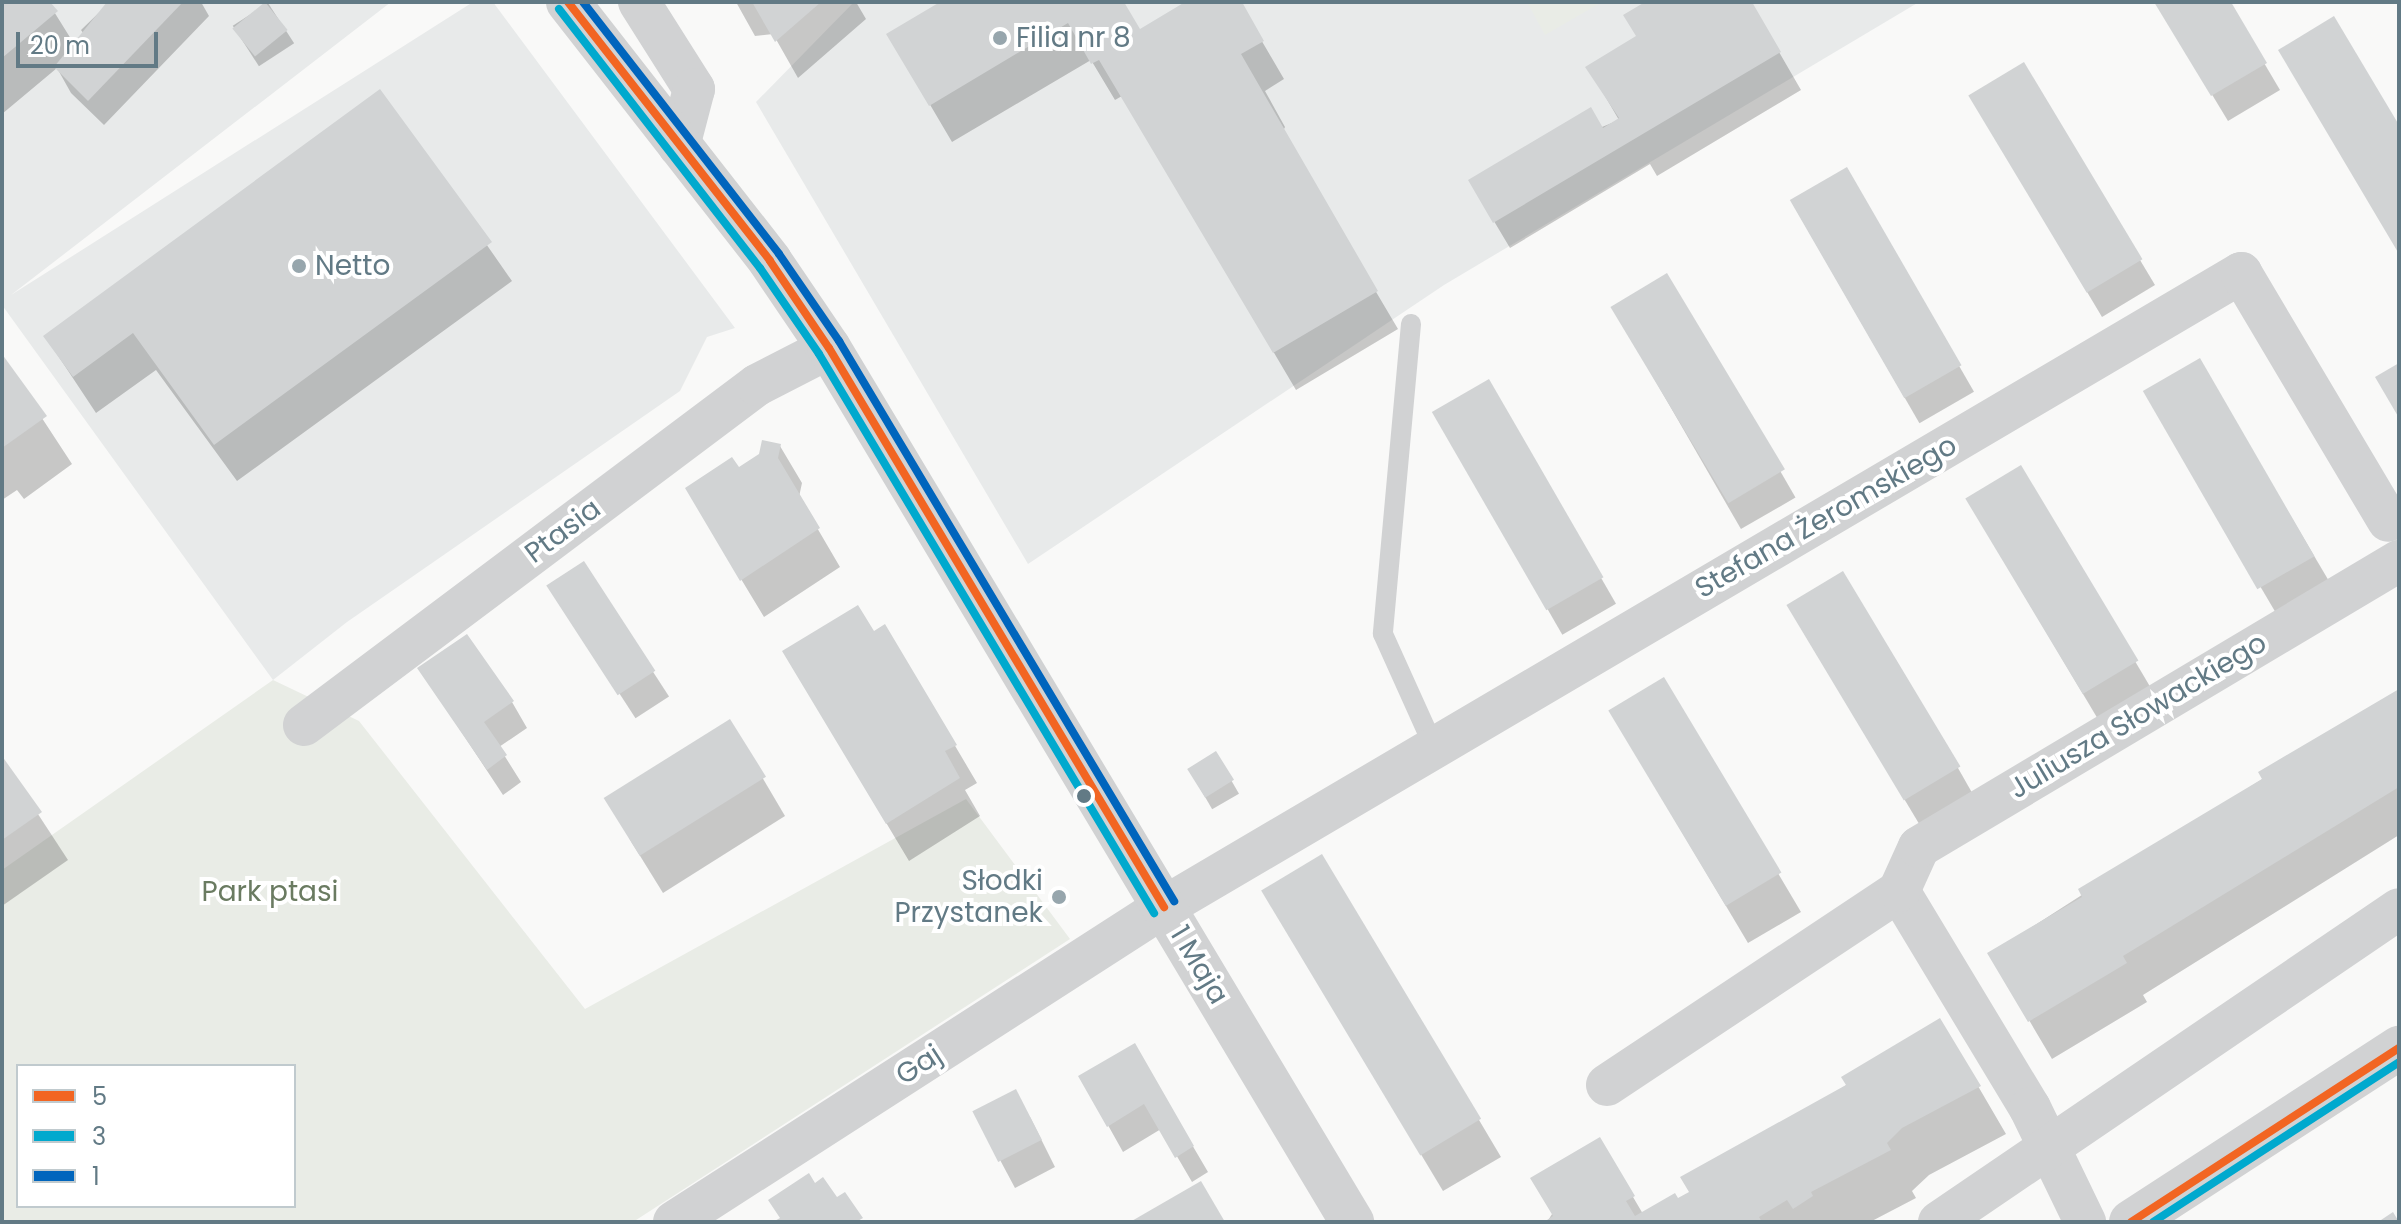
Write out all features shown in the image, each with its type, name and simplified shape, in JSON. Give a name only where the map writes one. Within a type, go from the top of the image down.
[{"type":"street","name":"1 Maja","points":[[568,2],[770,261],[829,348],[1352,1222]]},
{"type":"street","points":[[639,2],[694,89],[679,146]]},
{"type":"street","name":"Stefana Żeromskiego","points":[[1164,907],[2241,273],[2388,521]]},
{"type":"street","name":"Ptasia","points":[[304,725],[757,385],[829,348]]},
{"type":"street","name":"Juliusza Słowackiego","points":[[1899,891],[1919,847],[2399,561]]},
{"type":"street","points":[[1607,1085],[1899,891],[2030,1108],[2048,1152],[2085,1222]]},
{"type":"street","name":"Gaj","points":[[674,1222],[1164,907]]},
{"type":"street","points":[[1939,1222],[2048,1152],[2399,909]]},
{"type":"street","points":[[2131,1222],[2399,1048]]},
{"type":"lane","points":[[1411,324],[1383,634],[1434,747]]},
{"type":"shaded area","points":[[2,2],[391,2],[11,295],[473,2],[493,2],[735,328],[707,337],[680,391],[347,622],[273,680],[2,305]]},
{"type":"shaded area","points":[[854,2],[1919,2],[1444,285],[1028,564],[756,102]]},
{"type":"green space","points":[[1527,2],[1602,2],[1545,35]]},
{"type":"green space","name":"Park ptasi","points":[[273,680],[359,721],[585,1009],[966,799],[1070,939],[633,1222],[2,1222],[2,870]]},
{"type":"building","points":[[2,2],[50,2],[58,11],[2,58]]},
{"type":"building","points":[[107,2],[183,2],[88,101],[54,67]]},
{"type":"building","points":[[265,2],[288,30],[255,56],[232,28]]},
{"type":"building","points":[[752,2],[821,2],[775,42]]},
{"type":"building","points":[[940,2],[1124,2],[1140,29],[1185,2],[1242,2],[1264,41],[1241,54],[1378,291],[1273,353],[1099,60],[1091,64],[1068,23],[929,106],[886,34]]},
{"type":"building","points":[[1645,2],[1752,2],[1781,52],[1493,223],[1468,180],[1591,107],[1603,128],[1619,118],[1585,67],[1636,36],[1623,15]]},
{"type":"building","points":[[2154,2],[2231,2],[2267,63],[2211,96]]},
{"type":"building","points":[[2334,16],[2399,125],[2399,254],[2278,50]]},
{"type":"building","points":[[2024,62],[2142,259],[2087,293],[1968,95]]},
{"type":"building","name":"Netto","points":[[380,89],[492,242],[214,445],[133,333],[73,377],[43,336]]},
{"type":"building","points":[[1847,167],[1962,365],[1904,398],[1790,200]]},
{"type":"building","points":[[1667,273],[1785,469],[1728,503],[1610,307]]},
{"type":"building","points":[[2,354],[47,416],[2,448]]},
{"type":"building","points":[[2200,358],[2314,556],[2257,589],[2143,391]]},
{"type":"building","points":[[2399,363],[2399,418],[2375,377]]},
{"type":"building","points":[[1489,379],[1604,577],[1546,610],[1432,412]]},
{"type":"building","points":[[762,440],[781,444],[778,458],[820,528],[740,581],[685,488],[732,457],[739,467],[759,454]]},
{"type":"building","points":[[2021,465],[2138,660],[2083,694],[1965,498]]},
{"type":"building","points":[[584,561],[655,671],[618,695],[546,586]]},
{"type":"building","points":[[1843,571],[1960,766],[1904,800],[1786,605]]},
{"type":"building","points":[[858,605],[874,631],[885,624],[957,745],[945,751],[960,778],[886,824],[782,651]]},
{"type":"building","points":[[467,634],[514,701],[484,722],[507,755],[487,770],[417,668]]},
{"type":"building","points":[[1664,677],[1781,872],[1726,906],[1608,710]]},
{"type":"building","points":[[2399,689],[2399,787],[2123,956],[2127,963],[2028,1022],[1987,953],[2082,897],[2078,889],[2262,779],[2258,772]]},
{"type":"building","points":[[730,719],[766,777],[640,856],[604,798]]},
{"type":"building","points":[[1216,751],[1234,780],[1205,798],[1187,769]]},
{"type":"building","points":[[2,756],[42,812],[2,840]]},
{"type":"building","points":[[1322,854],[1481,1119],[1420,1155],[1261,891]]},
{"type":"building","points":[[1940,1018],[1981,1086],[1902,1128],[1887,1143],[1891,1150],[1811,1192],[1813,1196],[1793,1209],[1787,1200],[1759,1217],[1762,1222],[1544,1222],[1553,1216],[1530,1178],[1600,1137],[1635,1196],[1626,1201],[1635,1216],[1675,1193],[1678,1198],[1689,1192],[1680,1177],[1846,1085],[1841,1077]]},
{"type":"building","points":[[1135,1043],[1194,1146],[1175,1158],[1144,1104],[1107,1127],[1078,1076]]},
{"type":"building","points":[[1016,1089],[1042,1140],[998,1162],[972,1111]]},
{"type":"building","points":[[809,1173],[815,1183],[823,1177],[837,1197],[845,1192],[863,1218],[856,1222],[773,1222],[780,1218],[768,1200]]},
{"type":"building","points":[[1201,1181],[1225,1222],[1130,1222]]},
{"type":"building","points":[[2393,1212],[2399,1222],[2378,1222]]},
{"type":"transit line","name":"5","points":[[568,2],[770,261],[829,348],[1164,907]]},
{"type":"transit line","name":"1","points":[[583,2],[779,254],[839,341],[1174,901]]},
{"type":"transit line","name":"3","points":[[559,9],[760,268],[819,354],[1154,913]]},
{"type":"transit line","name":"5","points":[[2131,1222],[2399,1048]]},
{"type":"transit line","name":"3","points":[[2153,1222],[2399,1062]]},
{"type":"place","name":"Filia nr 8","points":[[1000,38]]},
{"type":"place","name":"Netto","points":[[299,266]]},
{"type":"place","name":"Słodki Przystanek","points":[[1059,897]]}]
